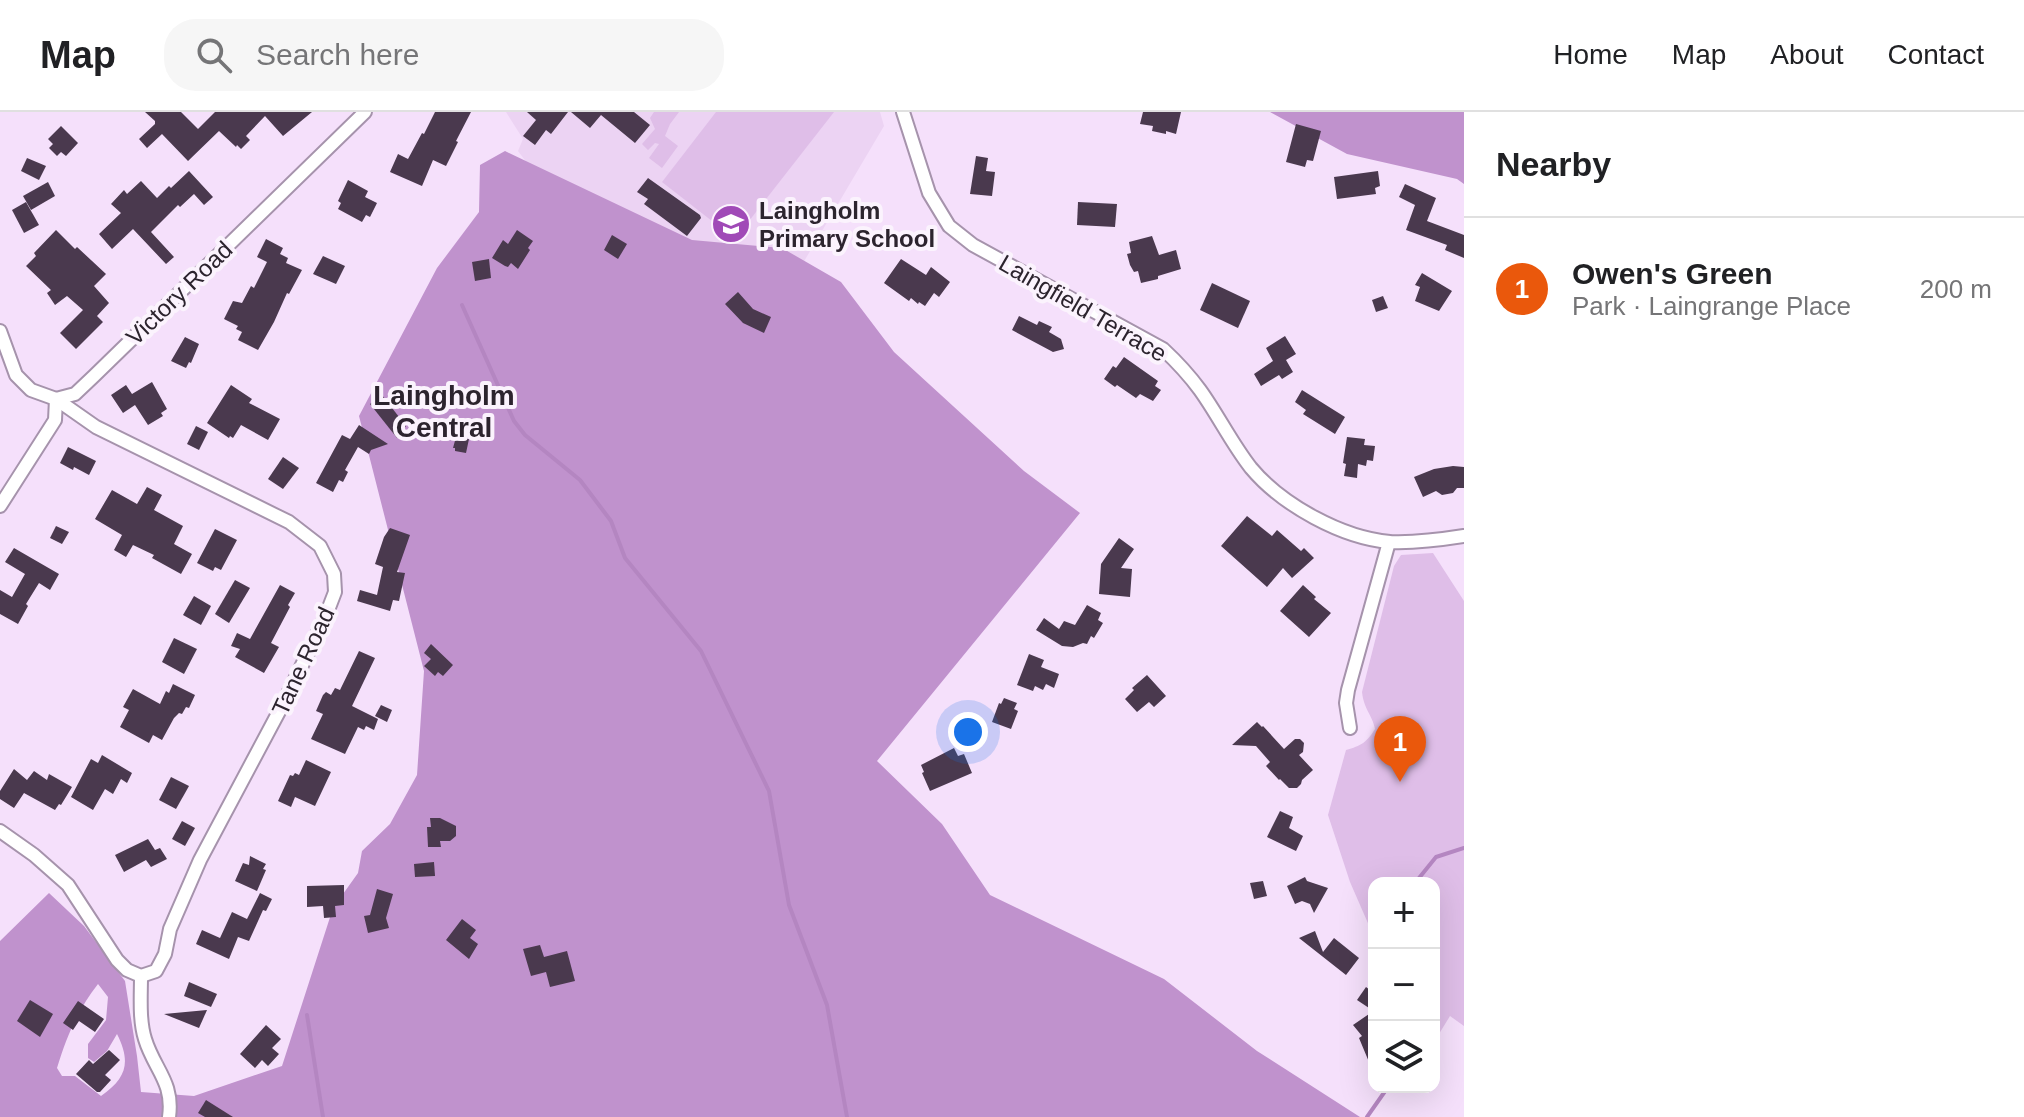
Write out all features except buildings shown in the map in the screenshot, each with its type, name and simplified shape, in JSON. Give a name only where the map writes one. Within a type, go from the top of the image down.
[{"type":"street","name":"Victory Road","points":[[56,399],[75,394],[85,385],[365,112]]},
{"type":"street","name":"Laingfield Terrace","points":[[903,112],[929,193],[949,226],[973,245],[1163,349],[1199,389],[1250,467],[1286,499],[1308,514],[1362,537],[1389,542],[1433,541],[1464,536]]},
{"type":"street","points":[[0,331],[16,375],[31,390],[56,399],[55,420],[0,506]]},
{"type":"street","name":"Tane Road","points":[[56,399],[96,427],[289,522],[320,546],[334,574],[335,592],[325,618],[200,860],[170,929],[165,954],[156,971],[141,976]]},
{"type":"street","points":[[1350,728],[1346,703],[1348,690],[1389,542]]},
{"type":"street","points":[[0,831],[68,885],[117,960],[127,970],[141,976],[145,1040],[167,1084],[169,1117]]},
{"type":"shaded area","name":"Laingholm Primary School","points":[[506,112],[880,112],[884,126],[780,302],[530,167],[518,151],[523,139]]},
{"type":"shaded area","points":[[654,112],[679,112],[665,136],[678,146],[662,168],[649,158],[659,144],[655,143],[648,150],[642,144],[655,129],[650,118]]},
{"type":"shaded area","points":[[716,112],[834,112],[735,239],[662,182]]},
{"type":"shaded area","points":[[1270,112],[1464,112],[1464,184],[1457,179],[1347,154]]},
{"type":"shaded area","points":[[505,151],[692,240],[782,248],[841,282],[894,352],[1024,471],[1080,513],[877,761],[942,824],[990,895],[1164,979],[1257,1051],[1360,1117],[0,1117],[0,941],[49,893],[84,926],[125,981],[141,1092],[194,1096],[282,1066],[333,908],[358,873],[362,851],[390,824],[417,775],[424,671],[359,416],[437,268],[479,212],[480,165]],"holes":[[[98,984],[108,997],[106,1020],[88,1044],[88,1058],[94,1062],[107,1051],[117,1034],[125,1061],[121,1076],[101,1096],[75,1076],[62,1076],[57,1068],[73,1024]]]},
{"type":"shaded area","points":[[1433,553],[1464,601],[1464,1026],[1450,1016],[1440,1032],[1440,877],[1368,877],[1368,923],[1350,882],[1328,815],[1346,750],[1363,743],[1375,729],[1362,692],[1394,566],[1401,555]]},
{"type":"waterway","points":[[462,305],[514,421],[525,435],[580,480],[611,521],[625,558],[701,651],[769,791],[789,905],[827,1005],[847,1117]]},
{"type":"waterway","points":[[1420,877],[1436,857],[1464,848]]},
{"type":"waterway","points":[[307,1015],[323,1117]]},
{"type":"waterway","points":[[1367,1117],[1384,1093]]},
{"type":"place","name":"Laingholm Primary School","points":[[731,224]]},
{"type":"place","name":"Owen's Green","points":[[1400,782]]},
{"type":"district","name":"Laingholm Central","points":[[444,411]]}]
